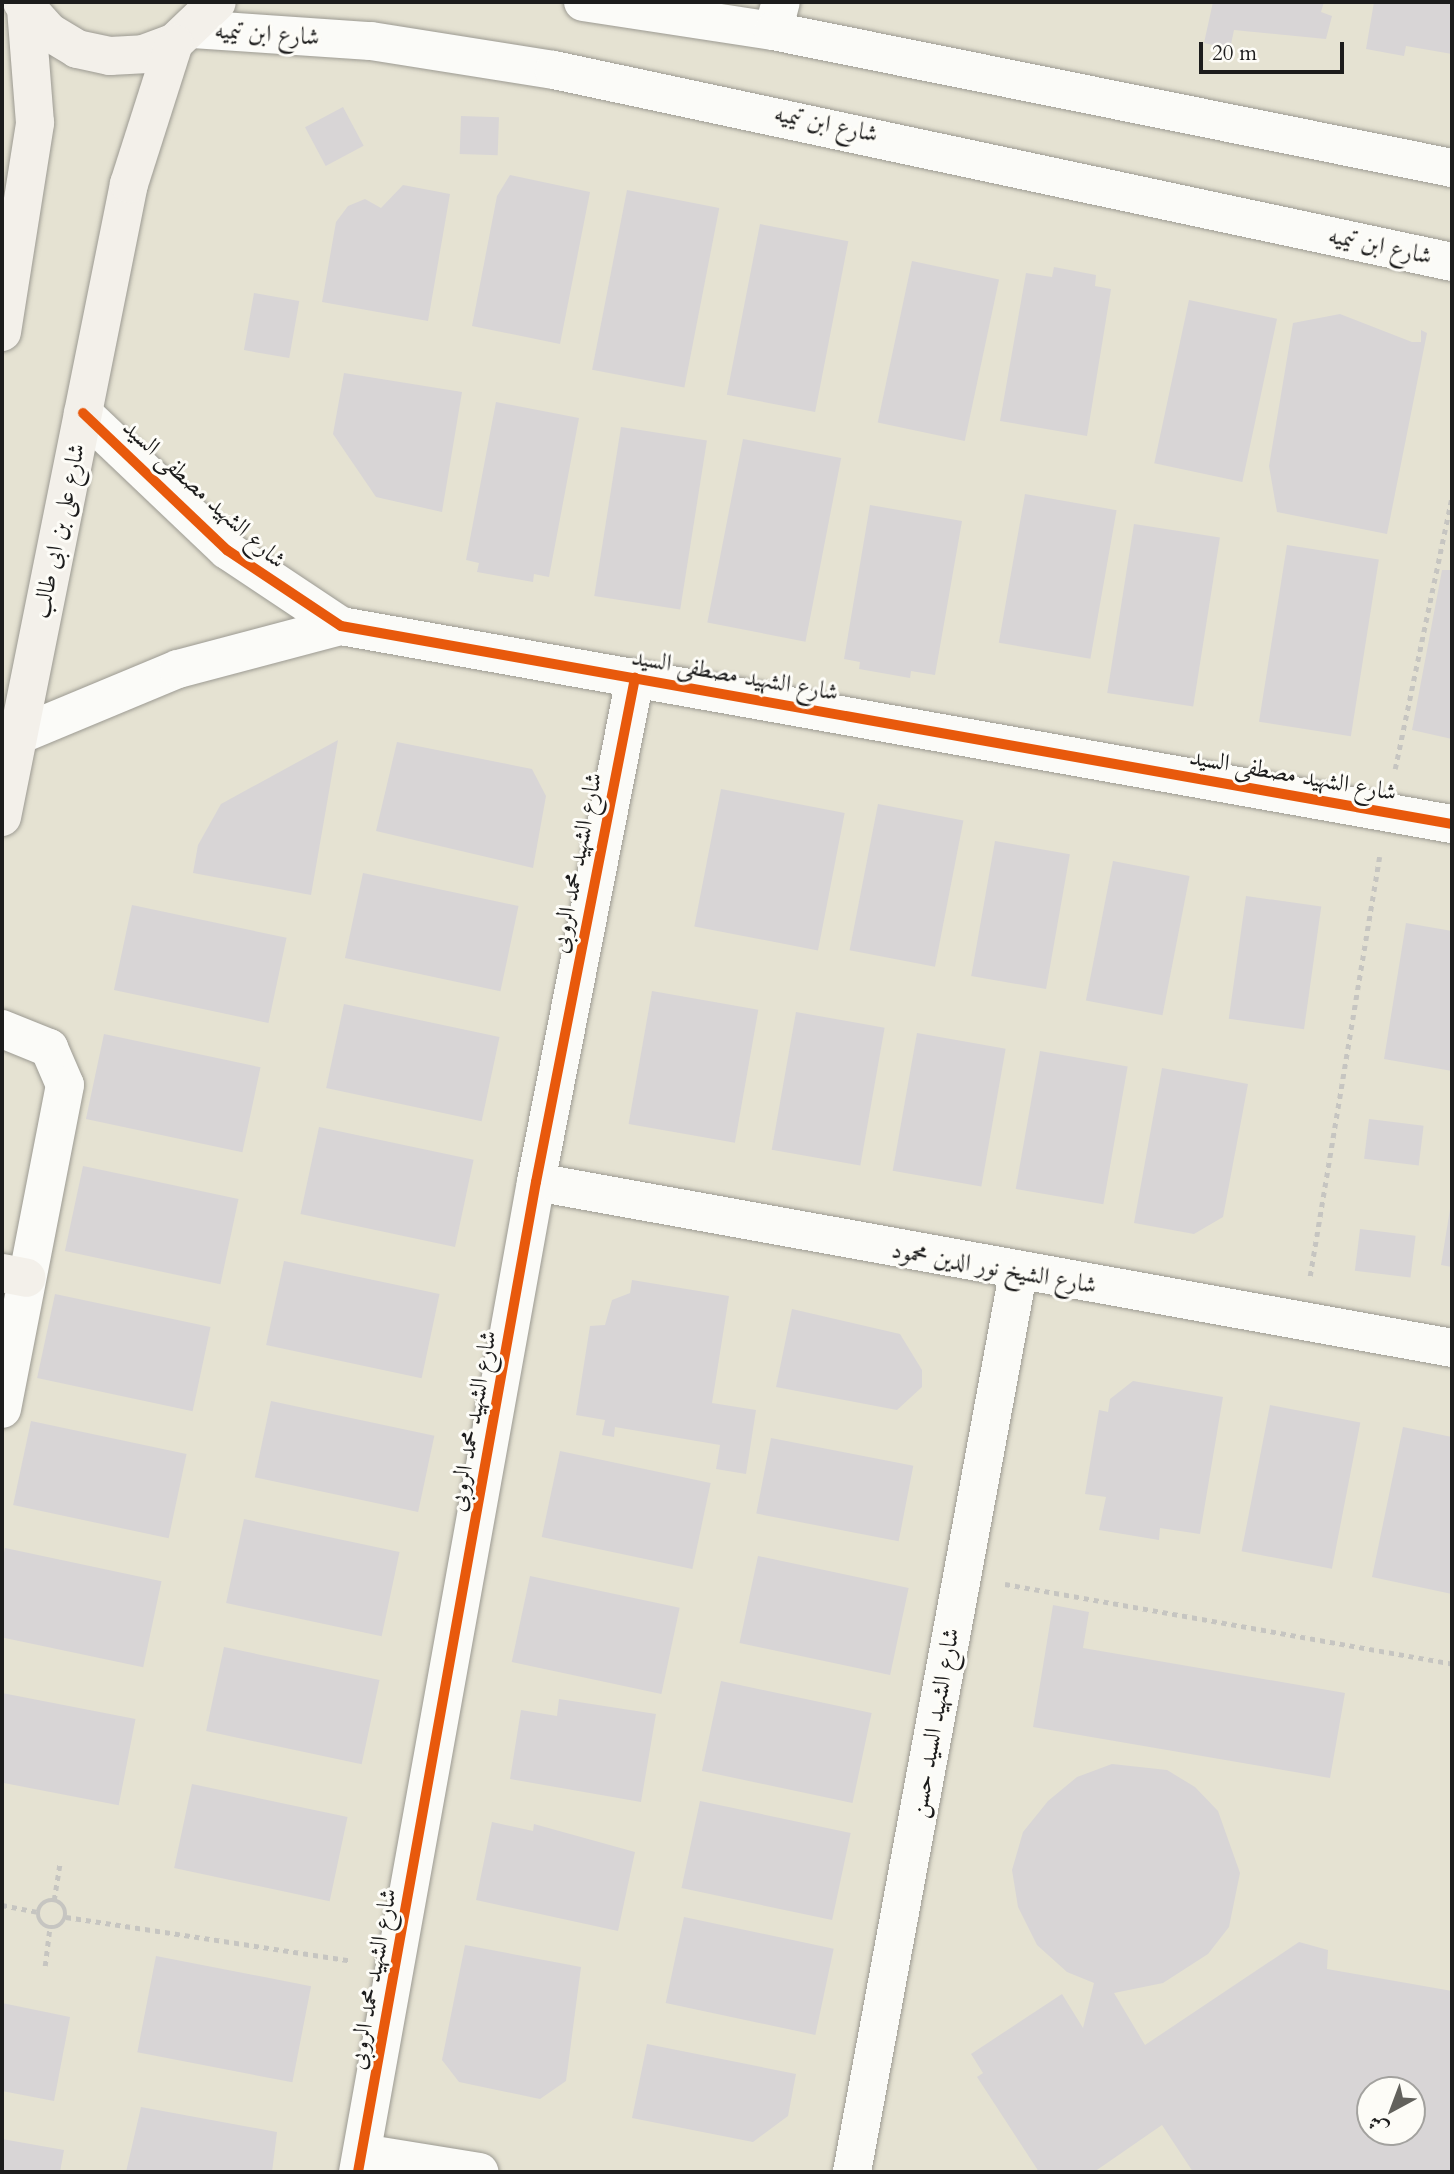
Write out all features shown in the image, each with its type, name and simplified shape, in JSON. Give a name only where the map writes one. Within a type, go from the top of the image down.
[{"type":"main road","points":[[24,5],[48,32],[77,49],[143,54],[195,25]]},
{"type":"main road","points":[[2,332],[35,123],[24,5]]},
{"type":"main road","name":"شارع على بن ابى طالب","points":[[2,817],[132,172],[195,25]]},
{"type":"street","points":[[583,2],[777,17],[1452,168]]},
{"type":"street","name":"شارع ابن تيميه","points":[[195,25],[371,41],[554,70],[1452,261]]},
{"type":"street","name":"شارع الشهيد مصطفى السيد","points":[[83,413],[227,550],[341,626],[1452,824]]},
{"type":"street","name":"شارع الشهيد مصطفى السيد","points":[[17,736],[178,669],[341,626]]},
{"type":"street","name":"شارع الشهيد محمد الروبى","points":[[360,2162],[536,1182],[635,678]]},
{"type":"street","points":[[2,1029],[49,1048],[65,1085],[14,1276],[2,1409]]},
{"type":"street","name":"شارع الشيخ نور الدين محمود","points":[[536,1182],[1018,1274],[1303,1320],[1452,1348]]},
{"type":"street","name":"شارع الشهيد السيد حسن","points":[[852,2172],[1018,1274]]},
{"type":"street","points":[[360,2162],[480,2172]]},
{"type":"path","points":[[1303,1320],[1386,813],[1452,496]]},
{"type":"path","points":[[961,1577],[1452,1664]]},
{"type":"path","points":[[60,1861],[54,1900],[66,1917]]},
{"type":"path","points":[[37,1912],[54,1900]]},
{"type":"path","points":[[2,1905],[37,1912],[50,1928],[45,1966]]},
{"type":"path","points":[[50,1928],[66,1917],[396,1967]]},
{"type":"building","points":[[1213,2],[1324,2],[1321,12],[1332,16],[1326,39],[1234,30],[1230,49],[1204,43]]},
{"type":"building","points":[[1374,2],[1452,2],[1452,54],[1406,46],[1404,56],[1366,49]]},
{"type":"building","points":[[343,107],[364,146],[326,166],[305,127]]},
{"type":"building","points":[[461,116],[499,117],[498,155],[460,154]]},
{"type":"building","points":[[510,175],[590,192],[560,344],[472,326],[497,196]]},
{"type":"building","points":[[403,185],[450,194],[428,321],[322,302],[336,222],[348,206],[365,199],[381,208]]},
{"type":"building","points":[[627,190],[719,208],[684,388],[592,370]]},
{"type":"building","points":[[760,224],[848,241],[815,412],[727,395]]},
{"type":"building","points":[[912,261],[999,280],[965,441],[878,422]]},
{"type":"building","points":[[1054,267],[1096,275],[1095,286],[1111,289],[1087,436],[1000,421],[1026,273],[1052,277]]},
{"type":"building","points":[[254,293],[299,301],[289,358],[244,350]]},
{"type":"building","points":[[1189,300],[1277,319],[1242,482],[1154,463]]},
{"type":"building","points":[[1340,314],[1412,342],[1421,342],[1421,330],[1427,333],[1387,534],[1277,512],[1269,466],[1293,323]]},
{"type":"building","points":[[344,373],[462,392],[442,512],[376,497],[333,434]]},
{"type":"building","points":[[496,402],[579,418],[549,577],[534,574],[533,582],[477,572],[479,563],[466,560]]},
{"type":"building","points":[[621,427],[707,441],[680,610],[594,596]]},
{"type":"building","points":[[743,439],[841,458],[805,642],[707,623]]},
{"type":"building","points":[[1025,494],[1117,510],[1090,659],[999,643]]},
{"type":"building","points":[[870,505],[962,521],[935,675],[911,671],[910,678],[859,669],[860,662],[844,659]]},
{"type":"building","points":[[1134,524],[1220,538],[1193,707],[1107,693]]},
{"type":"building","points":[[1287,545],[1379,560],[1351,736],[1259,722]]},
{"type":"building","points":[[1442,570],[1452,570],[1452,739],[1412,730]]},
{"type":"building","points":[[338,740],[311,895],[193,873],[198,845],[221,804]]},
{"type":"building","points":[[397,742],[532,769],[546,796],[533,868],[376,831]]},
{"type":"building","points":[[721,789],[845,813],[818,950],[694,926]]},
{"type":"building","points":[[878,804],[963,821],[935,967],[850,950]]},
{"type":"building","points":[[995,841],[1070,854],[1046,989],[971,976]]},
{"type":"building","points":[[1113,861],[1190,876],[1162,1015],[1086,1000]]},
{"type":"building","points":[[363,873],[519,906],[500,991],[345,958]]},
{"type":"building","points":[[1246,896],[1321,907],[1304,1029],[1229,1019]]},
{"type":"building","points":[[132,905],[287,938],[268,1023],[114,990]]},
{"type":"building","points":[[1406,923],[1452,931],[1452,1071],[1384,1059]]},
{"type":"building","points":[[652,991],[758,1010],[735,1143],[629,1124]]},
{"type":"building","points":[[344,1004],[500,1037],[482,1121],[326,1088]]},
{"type":"building","points":[[796,1012],[885,1028],[860,1166],[772,1150]]},
{"type":"building","points":[[917,1033],[1006,1049],[981,1187],[893,1171]]},
{"type":"building","points":[[104,1034],[261,1067],[242,1152],[86,1119]]},
{"type":"building","points":[[1040,1051],[1128,1066],[1103,1204],[1016,1189]]},
{"type":"building","points":[[1162,1068],[1248,1084],[1223,1217],[1194,1234],[1134,1223]]},
{"type":"building","points":[[1369,1119],[1424,1126],[1419,1165],[1364,1159]]},
{"type":"building","points":[[319,1127],[474,1160],[455,1247],[300,1214]]},
{"type":"building","points":[[83,1166],[239,1199],[220,1284],[65,1251]]},
{"type":"building","points":[[1452,1197],[1452,1267],[1441,1265]]},
{"type":"building","points":[[1360,1229],[1416,1236],[1410,1278],[1355,1271]]},
{"type":"building","points":[[284,1261],[440,1294],[422,1378],[266,1345]]},
{"type":"building","points":[[632,1280],[729,1296],[712,1403],[756,1410],[746,1474],[716,1469],[720,1445],[615,1427],[614,1437],[602,1435],[605,1420],[576,1415],[590,1326],[605,1325],[612,1300],[630,1293]]},
{"type":"building","points":[[55,1294],[211,1327],[193,1411],[37,1378]]},
{"type":"building","points":[[792,1309],[900,1334],[922,1370],[922,1387],[897,1410],[776,1387]]},
{"type":"building","points":[[1133,1381],[1223,1397],[1200,1534],[1160,1528],[1159,1540],[1099,1530],[1106,1497],[1085,1494],[1099,1410],[1108,1412],[1110,1399]]},
{"type":"building","points":[[271,1401],[434,1436],[418,1512],[255,1477]]},
{"type":"building","points":[[1270,1405],[1360,1423],[1332,1569],[1242,1551]]},
{"type":"building","points":[[31,1421],[187,1454],[169,1538],[13,1505]]},
{"type":"building","points":[[1403,1427],[1452,1437],[1452,1594],[1372,1577]]},
{"type":"building","points":[[771,1438],[913,1466],[899,1541],[756,1514]]},
{"type":"building","points":[[560,1451],[711,1483],[692,1569],[542,1537]]},
{"type":"building","points":[[244,1519],[400,1552],[382,1636],[226,1603]]},
{"type":"building","points":[[5,1548],[162,1581],[143,1667],[2,1637],[2,1562]]},
{"type":"building","points":[[758,1556],[909,1588],[890,1675],[739,1643]]},
{"type":"building","points":[[530,1576],[680,1608],[661,1694],[512,1662]]},
{"type":"building","points":[[1053,1605],[1089,1612],[1083,1648],[1345,1693],[1330,1778],[1033,1727]]},
{"type":"building","points":[[224,1647],[380,1680],[362,1764],[206,1731]]},
{"type":"building","points":[[721,1681],[872,1713],[853,1803],[702,1771]]},
{"type":"building","points":[[2,1693],[136,1719],[119,1805],[2,1783]]},
{"type":"building","points":[[559,1699],[656,1714],[641,1802],[510,1779],[521,1710],[557,1716]]},
{"type":"building","points":[[1112,1764],[1167,1770],[1195,1787],[1218,1811],[1240,1873],[1229,1927],[1208,1954],[1163,1983],[1114,1993],[1145,2045],[1299,1942],[1328,1950],[1327,1969],[1452,1991],[1452,2172],[1193,2172],[1162,2125],[1094,2172],[1039,2172],[977,2077],[983,2073],[971,2054],[1062,1994],[1083,2028],[1094,1983],[1067,1972],[1037,1945],[1018,1907],[1012,1870],[1023,1832],[1048,1801],[1077,1777]]},
{"type":"building","points":[[192,1784],[348,1817],[330,1901],[174,1868]]},
{"type":"building","points":[[700,1801],[851,1833],[832,1920],[681,1888]]},
{"type":"building","points":[[492,1822],[533,1831],[534,1824],[635,1852],[618,1931],[476,1900]]},
{"type":"building","points":[[684,1917],[834,1949],[815,2035],[666,2003]]},
{"type":"building","points":[[465,1945],[581,1967],[566,2081],[540,2099],[459,2082],[442,2060]]},
{"type":"building","points":[[156,1956],[311,1986],[292,2082],[137,2052]]},
{"type":"building","points":[[2,2003],[70,2017],[54,2101],[2,2091]]},
{"type":"building","points":[[647,2044],[796,2074],[788,2116],[753,2142],[632,2118]]},
{"type":"building","points":[[141,2107],[277,2132],[272,2172],[126,2172]]},
{"type":"building","points":[[2,2139],[64,2150],[60,2172],[2,2172]]},
{"type":"cycle path","points":[[83,413],[227,550],[341,626],[1452,824]]},
{"type":"cycle path","points":[[358,2172],[536,1182],[635,678]]}]
